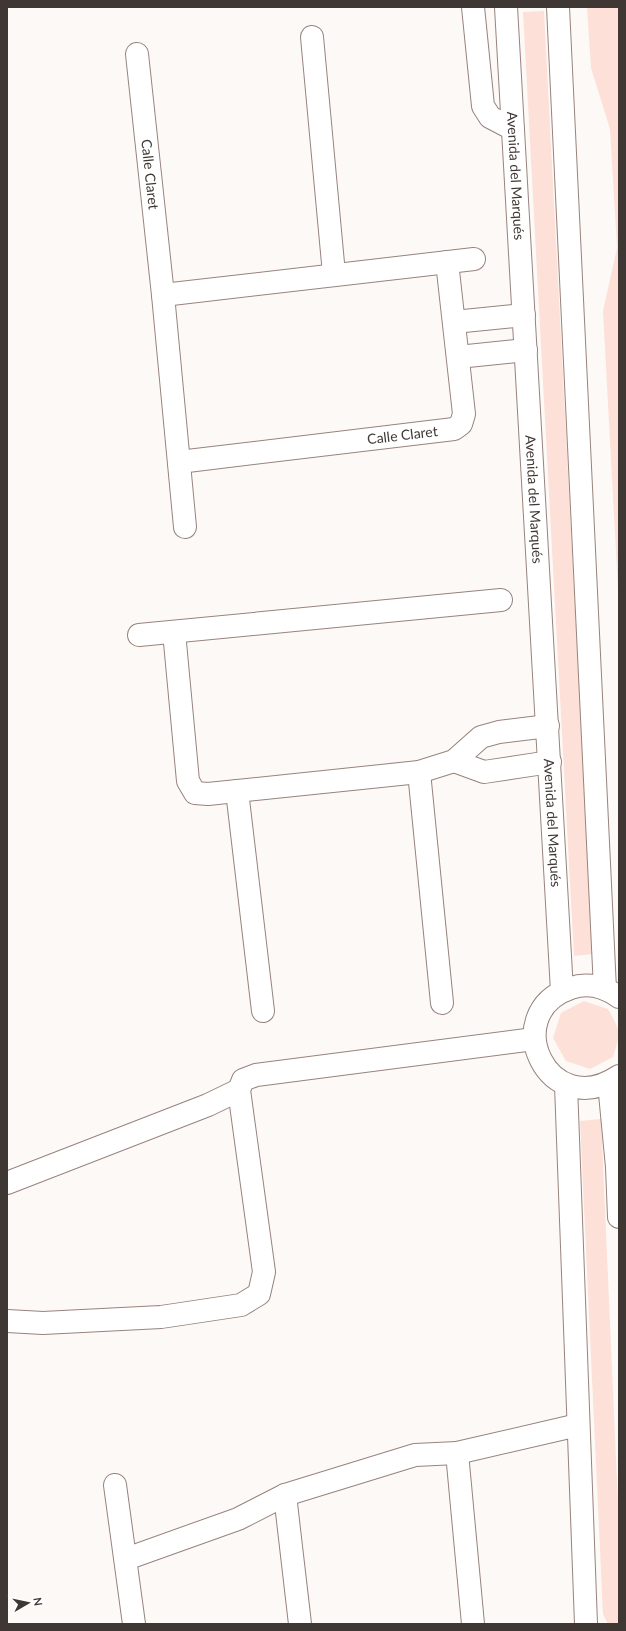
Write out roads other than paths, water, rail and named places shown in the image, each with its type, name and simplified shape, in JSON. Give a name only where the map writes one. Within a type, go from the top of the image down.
[{"type":"street","points":[[473,7],[483,106],[490,117],[513,129]]},
{"type":"street","name":"Avenida del Marqués","points":[[506,7],[562,990]]},
{"type":"street","points":[[558,7],[612,993],[591,985],[576,986],[562,990],[541,1010],[536,1024],[534,1039],[537,1053],[543,1066],[554,1077],[566,1085],[581,1088],[595,1088],[614,1080],[619,1207]]},
{"type":"street","points":[[312,37],[334,274]]},
{"type":"street","name":"Calle Claret","points":[[137,54],[163,295],[185,527]]},
{"type":"street","points":[[163,295],[474,259]]},
{"type":"street","name":"Calle Claret","points":[[179,462],[454,429],[462,424],[464,414],[448,262]]},
{"type":"street","points":[[454,322],[524,315]]},
{"type":"street","points":[[458,357],[526,350]]},
{"type":"street","points":[[139,636],[501,600]]},
{"type":"street","points":[[174,632],[188,781],[195,793],[208,794],[419,772],[454,761],[481,737],[499,732],[548,726]]},
{"type":"street","points":[[454,761],[484,772],[550,762]]},
{"type":"street","points":[[419,772],[442,1003]]},
{"type":"street","points":[[237,791],[263,1011]]},
{"type":"street","points":[[7,1321],[43,1323],[161,1317],[241,1305],[259,1294],[264,1272],[239,1090],[243,1080],[256,1075],[534,1039]]},
{"type":"street","points":[[566,1085],[586,1624]]},
{"type":"street","points":[[7,1183],[208,1105],[239,1090]]},
{"type":"street","points":[[126,1559],[238,1519],[285,1495],[415,1454],[457,1453],[578,1425]]},
{"type":"street","points":[[457,1453],[473,1624]]},
{"type":"street","points":[[115,1485],[134,1624]]},
{"type":"street","points":[[285,1495],[300,1624]]}]
